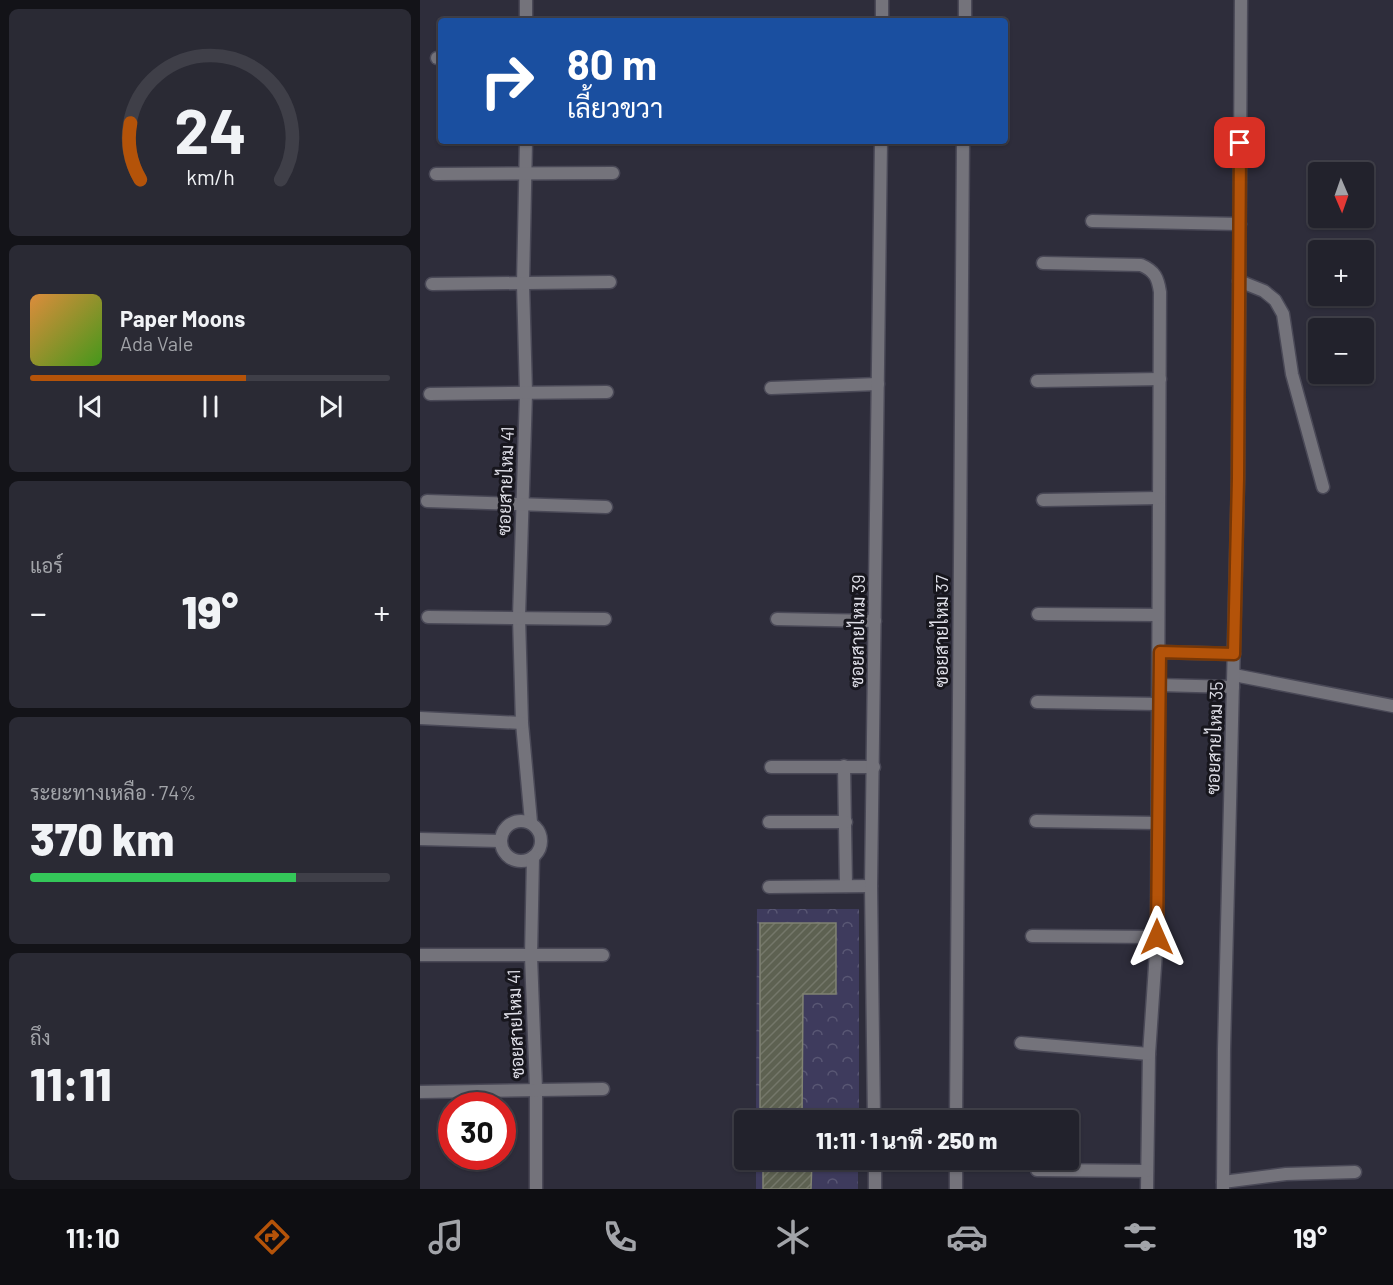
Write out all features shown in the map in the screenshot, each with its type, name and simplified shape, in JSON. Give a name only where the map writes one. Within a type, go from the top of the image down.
[{"type":"street","points":[[526,0],[526,18]]},
{"type":"street","points":[[882,0],[882,18]]},
{"type":"street","points":[[964,18],[965,0]]},
{"type":"street","name":"ซอยสายไหม 35","points":[[1223,1186],[1224,1049],[1238,478],[1241,0]]},
{"type":"street","name":"ซอยสายไหม 41","points":[[526,144],[523,284],[526,393],[519,617],[522,723],[531,822]]},
{"type":"street","name":"ซอยสายไหม 39","points":[[874,1110],[871,886],[881,144]]},
{"type":"street","name":"ซอยสายไหม 37","points":[[956,1110],[963,144]]},
{"type":"street","points":[[436,174],[613,173]]},
{"type":"street","points":[[1092,221],[1240,224]]},
{"type":"street","points":[[1043,263],[1141,265],[1152,269],[1158,278],[1160,292],[1157,937],[1149,1054],[1147,1189]]},
{"type":"street","points":[[1239,281],[1264,291],[1275,300],[1283,314],[1292,374],[1323,487]]},
{"type":"street","points":[[432,284],[610,282]]},
{"type":"street","points":[[1037,381],[1160,379]]},
{"type":"street","points":[[771,388],[878,384]]},
{"type":"street","points":[[430,394],[606,392]]},
{"type":"street","points":[[1043,500],[1158,498]]},
{"type":"street","points":[[428,501],[606,507]]},
{"type":"street","points":[[1038,614],[1158,615]]},
{"type":"street","points":[[428,617],[604,620]]},
{"type":"street","points":[[777,619],[875,621]]},
{"type":"street","points":[[1160,652],[1234,654]]},
{"type":"street","points":[[1159,685],[1233,681],[1393,706]]},
{"type":"street","points":[[1037,702],[1159,704]]},
{"type":"street","points":[[420,718],[522,723]]},
{"type":"street","points":[[844,766],[846,886]]},
{"type":"street","points":[[771,767],[874,767]]},
{"type":"street","points":[[517,820],[531,822],[540,832],[542,839],[538,852],[533,857],[519,861],[506,855],[500,841],[501,834],[510,823],[517,820]]},
{"type":"street","points":[[1036,821],[1157,823]]},
{"type":"street","points":[[769,822],[846,822]]},
{"type":"street","points":[[420,839],[500,841]]},
{"type":"street","name":"ซอยสายไหม 41","points":[[533,857],[531,956],[536,1089],[536,1189]]},
{"type":"street","points":[[769,887],[871,886]]},
{"type":"street","points":[[1032,936],[1157,937]]},
{"type":"street","points":[[420,955],[603,955]]},
{"type":"street","points":[[1021,1043],[1149,1054]]},
{"type":"street","points":[[420,1092],[603,1089]]},
{"type":"street","points":[[875,1170],[875,1189]]},
{"type":"street","points":[[956,1170],[956,1189]]},
{"type":"street","points":[[1037,1170],[1147,1172]]},
{"type":"street","points":[[1223,1186],[1286,1174],[1355,1172]]},
{"type":"green space","points":[[757,909],[859,909],[859,1110],[756,1110]]},
{"type":"green space","points":[[756,1170],[858,1170],[858,1189],[756,1189]]},
{"type":"building","points":[[760,923],[836,923],[836,994],[803,994],[802,1110],[760,1110]]},
{"type":"building","points":[[763,1170],[812,1170],[811,1189],[763,1189]]},
{"type":"route","points":[[1157,937],[1160,652],[1234,654],[1238,478],[1240,143]]}]
